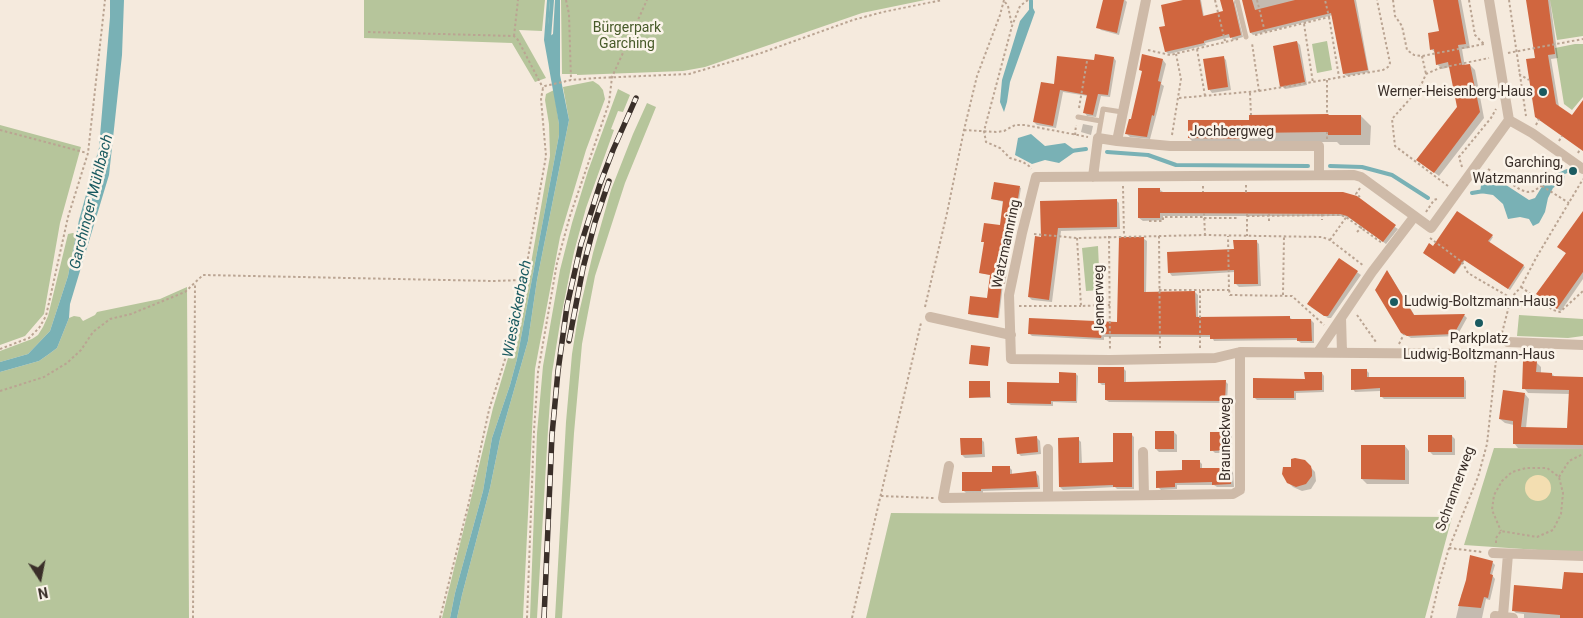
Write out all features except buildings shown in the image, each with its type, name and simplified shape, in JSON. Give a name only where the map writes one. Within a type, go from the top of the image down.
[{"type":"street","points":[[1093,177],[1098,138],[1117,141],[1146,0]]},
{"type":"street","points":[[1036,177],[1354,175],[1431,228],[1508,120],[1489,0]]},
{"type":"street","points":[[1508,120],[1532,133],[1583,168]]},
{"type":"street","name":"Jochbergweg","points":[[1117,141],[1170,146],[1319,146],[1319,174]]},
{"type":"street","name":"Watzmannring","points":[[1036,177],[1009,295],[1011,359],[1215,358],[1240,352],[1492,354]]},
{"type":"street","points":[[1318,352],[1372,272],[1417,219]]},
{"type":"street","points":[[930,317],[1011,335]]},
{"type":"street","points":[[1341,318],[1342,352]]},
{"type":"street","points":[[1504,341],[1583,345]]},
{"type":"street","name":"Brauneckweg","points":[[943,498],[1233,494],[1240,490],[1240,352]]},
{"type":"street","points":[[1048,449],[1048,496]]},
{"type":"street","points":[[1144,452],[1144,495]]},
{"type":"street","points":[[943,498],[949,466]]},
{"type":"street","points":[[1494,553],[1583,556]]},
{"type":"street","points":[[1508,554],[1499,617],[1513,618]]},
{"type":"lane","points":[[1237,0],[1246,37]]},
{"type":"lane","points":[[1098,138],[1103,109],[1122,112]]},
{"type":"lane","points":[[1078,117],[1101,121]]},
{"type":"path","points":[[0,349],[29,338],[39,328],[46,316],[68,217],[88,153],[105,0]]},
{"type":"path","points":[[514,36],[518,0]]},
{"type":"path","points":[[566,0],[569,14],[571,80]]},
{"type":"path","points":[[527,618],[538,372],[557,263],[570,216],[609,103],[612,77],[647,0]]},
{"type":"path","points":[[543,88],[571,80],[689,74],[761,53],[853,20],[942,0]]},
{"type":"path","points":[[1028,0],[1020,6],[1012,26],[984,131],[986,142],[1000,148],[1010,158],[1029,166],[1036,177]]},
{"type":"path","points":[[1215,0],[1225,42]]},
{"type":"path","points":[[1257,0],[1265,32]]},
{"type":"path","points":[[1179,98],[1250,93],[1384,70],[1390,62],[1377,0]]},
{"type":"path","points":[[1393,0],[1395,16],[1402,26],[1407,50],[1414,55],[1422,56],[1496,42]]},
{"type":"path","points":[[1469,0],[1475,35],[1485,44],[1488,59]]},
{"type":"path","points":[[1509,0],[1527,120]]},
{"type":"path","points":[[1004,1],[1008,6],[1012,26]]},
{"type":"path","points":[[1329,17],[1339,77]]},
{"type":"path","points":[[1304,23],[1312,83]]},
{"type":"path","points":[[368,32],[514,36],[518,40],[543,88],[541,100],[546,156],[524,280],[512,337],[489,410],[469,502],[440,618]]},
{"type":"path","points":[[1426,74],[1440,68],[1583,39]]},
{"type":"path","points":[[1251,41],[1259,91]]},
{"type":"path","points":[[1197,49],[1205,96]]},
{"type":"path","points":[[1170,146],[1181,79],[1176,54]]},
{"type":"path","points":[[1422,56],[1426,74],[1422,83],[1392,119],[1395,146],[1456,192]]},
{"type":"path","points":[[1074,135],[1087,61]]},
{"type":"path","points":[[1519,74],[1529,80]]},
{"type":"path","points":[[1327,80],[1327,114]]},
{"type":"path","points":[[1250,93],[1251,115]]},
{"type":"path","points":[[1463,172],[1460,157],[1491,118],[1496,107]]},
{"type":"path","points":[[1530,124],[1535,126]]},
{"type":"path","points":[[964,130],[996,132],[1004,131],[1015,125],[1025,125],[1098,138]]},
{"type":"path","points":[[0,130],[88,153]]},
{"type":"path","points":[[1484,166],[1521,190],[1534,191],[1541,186],[1554,161]]},
{"type":"path","points":[[1122,176],[1124,236]]},
{"type":"path","points":[[1504,341],[1511,298],[1521,288],[1536,258],[1583,179]]},
{"type":"path","points":[[1541,186],[1569,203]]},
{"type":"path","points":[[1417,219],[1434,200],[1443,198]]},
{"type":"path","points":[[1204,213],[1205,235]]},
{"type":"path","points":[[1247,236],[1247,215],[1340,215],[1347,217],[1390,249]]},
{"type":"path","points":[[1270,215],[1270,221]]},
{"type":"path","points":[[1322,215],[1322,220]]},
{"type":"path","points":[[1149,222],[1163,221],[1163,217],[1238,218]]},
{"type":"path","points":[[1330,240],[1347,217]]},
{"type":"path","points":[[1357,232],[1361,227]]},
{"type":"path","points":[[1022,234],[1077,238],[1205,235],[1322,237],[1330,240],[1372,272]]},
{"type":"path","points":[[1424,234],[1462,262],[1468,273],[1511,298]]},
{"type":"path","name":"Jennerweg","points":[[1109,236],[1110,360]]},
{"type":"path","points":[[1159,236],[1160,358]]},
{"type":"path","points":[[1228,236],[1230,295],[1292,296],[1331,331]]},
{"type":"path","points":[[1283,295],[1284,236]]},
{"type":"path","points":[[1077,238],[1082,306]]},
{"type":"path","points":[[0,391],[44,378],[67,364],[81,350],[93,332],[110,319],[131,314],[185,292],[203,275],[484,281],[524,280]]},
{"type":"path","points":[[193,618],[195,283]]},
{"type":"path","points":[[1521,288],[1553,310],[1560,312],[1583,291]]},
{"type":"path","points":[[1159,290],[1229,290]]},
{"type":"path","points":[[1200,290],[1201,358]]},
{"type":"path","points":[[1010,306],[1110,305]]},
{"type":"path","points":[[1350,306],[1383,352]]},
{"type":"path","name":"Schrannerweg","points":[[1431,618],[1449,548],[1478,477],[1487,444],[1492,354]]},
{"type":"path","points":[[1559,477],[1569,461],[1583,454]]},
{"type":"path","points":[[1526,468],[1547,468],[1559,477],[1563,493],[1561,514],[1553,530],[1537,537],[1501,531],[1492,510],[1494,495],[1502,481],[1512,472],[1526,468]]},
{"type":"path","points":[[881,496],[943,498]]},
{"type":"path","points":[[1449,548],[1494,553],[1496,538],[1501,531]]},
{"type":"green space","points":[[364,0],[545,0],[542,31],[519,30],[546,78],[535,82],[512,43],[364,38]]},
{"type":"green space","name":"Bürgerpark Garching","points":[[561,0],[925,0],[862,13],[705,67],[683,71],[577,75],[562,74]]},
{"type":"green space","points":[[1550,0],[1583,0],[1583,36],[1557,40]]},
{"type":"green space","points":[[1327,41],[1332,70],[1317,73],[1312,44]]},
{"type":"green space","points":[[1583,44],[1583,97],[1572,110],[1564,104],[1555,48]]},
{"type":"green space","points":[[593,81],[603,90],[605,99],[586,150],[560,237],[535,369],[523,618],[457,618],[490,488],[500,439],[528,341],[537,280],[569,120],[563,87]]},
{"type":"green space","points":[[618,89],[630,95],[623,112],[618,111],[611,129],[614,130],[586,208],[574,252],[561,317],[552,373],[537,618],[530,618],[537,433],[543,366],[560,270],[572,223],[588,171]]},
{"type":"green space","points":[[554,90],[559,135],[517,359],[492,438],[483,491],[450,618],[442,618],[493,408],[517,328],[530,269],[550,156],[549,124],[545,100],[546,94]]},
{"type":"green space","points":[[647,103],[656,107],[625,183],[595,276],[582,344],[562,618],[555,618],[566,422],[572,354],[578,317],[593,253],[611,190]]},
{"type":"green space","points":[[0,125],[81,147],[60,223],[44,314],[25,336],[0,345]]},
{"type":"green space","points":[[73,233],[76,235],[68,276],[50,331],[28,354],[0,362],[0,351],[32,339],[38,335],[43,327],[48,316],[68,234]]},
{"type":"green space","points":[[1098,246],[1100,290],[1086,291],[1082,248]]},
{"type":"green space","points":[[187,287],[189,618],[0,618],[0,372],[39,361],[57,348],[69,318],[74,316],[80,317],[83,321],[97,312],[160,299]]},
{"type":"green space","points":[[1519,315],[1583,319],[1583,336],[1568,338],[1517,336]]},
{"type":"green space","points":[[1494,448],[1583,449],[1583,553],[1464,545]]},
{"type":"green space","points":[[891,513],[1452,517],[1425,618],[866,618]]},
{"type":"sand","points":[[1538,475],[1547,479],[1551,488],[1547,497],[1538,501],[1529,497],[1525,488],[1529,479]]},
{"type":"water","name":"Garchinger Mühlbach","points":[[110,0],[124,0],[122,55],[109,175],[70,304],[69,318],[57,348],[39,361],[0,372],[0,362],[28,354],[50,331],[68,276],[79,220],[99,148]]},
{"type":"water","points":[[547,0],[550,0],[548,33],[550,36],[553,34],[555,0],[560,0],[560,75],[569,120],[537,280],[528,341],[500,439],[490,488],[457,618],[450,618],[483,491],[492,438],[517,359],[559,135],[559,124],[544,40]]},
{"type":"water","points":[[1032,6],[1035,12],[1010,82],[1004,112],[1000,102],[1002,80],[1020,21]]},
{"type":"water","points":[[1031,134],[1045,146],[1065,143],[1076,151],[1059,163],[1045,160],[1032,164],[1015,155],[1018,138]]},
{"type":"water","points":[[1560,173],[1565,176],[1564,181],[1553,188],[1548,198],[1545,212],[1539,223],[1533,226],[1529,219],[1520,217],[1508,219],[1503,204],[1493,195],[1480,193],[1481,185],[1497,182],[1506,185],[1529,200],[1535,198],[1546,180],[1554,174]]},
{"type":"waterway","name":"Wiesäckerbach","points":[[549,38],[552,0]]},
{"type":"waterway","points":[[1031,1],[1031,9]]},
{"type":"waterway","points":[[1071,151],[1086,149]]},
{"type":"waterway","points":[[1107,152],[1148,155],[1176,165],[1308,166]]},
{"type":"waterway","points":[[1330,166],[1362,167],[1392,175],[1428,198]]},
{"type":"waterway","points":[[1558,175],[1567,171]]},
{"type":"waterway","points":[[1472,193],[1484,191]]},
{"type":"railway","points":[[544,618],[552,435],[567,306],[581,244],[600,184],[636,98]]},
{"type":"railway","points":[[569,341],[583,268],[595,222],[609,181]]},
{"type":"place","name":"Werner-Heisenberg-Haus","points":[[1543,92]]},
{"type":"place","name":"Garching, Watzmannring","points":[[1573,171]]},
{"type":"place","name":"Ludwig-Boltzmann-Haus","points":[[1394,302]]},
{"type":"place","name":"Parkplatz Ludwig-Boltzmann-Haus","points":[[1479,323]]}]
